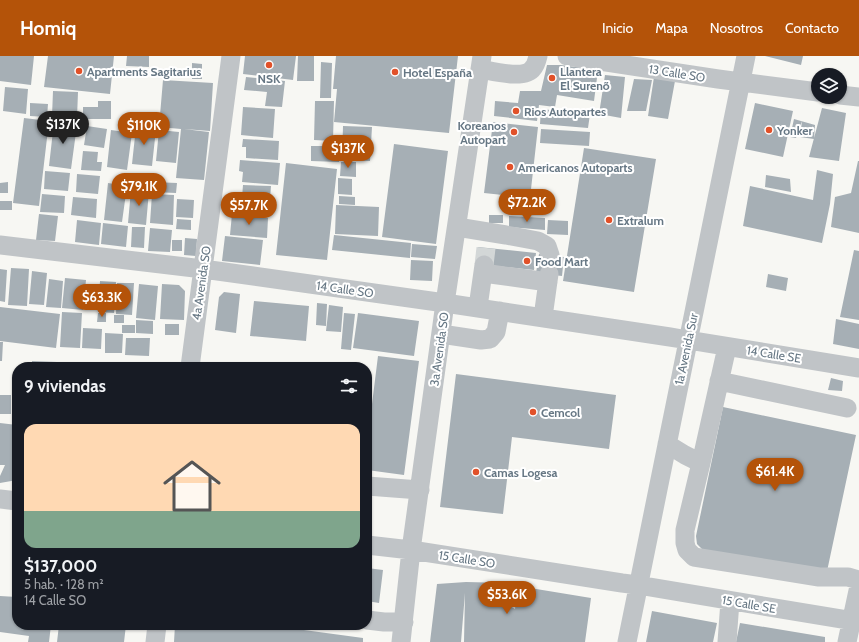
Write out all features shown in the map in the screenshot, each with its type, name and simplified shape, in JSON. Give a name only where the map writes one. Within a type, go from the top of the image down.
[{"type":"street","name":"4a Avenida SO","points":[[191,362],[231,56]]},
{"type":"street","points":[[481,62],[517,74],[529,72],[533,68],[538,56]]},
{"type":"street","name":"13 Calle SO","points":[[567,56],[811,91]]},
{"type":"street","name":"1a Avenida Sur","points":[[627,642],[746,56]]},
{"type":"street","name":"3a Avenida SO","points":[[402,642],[411,550],[445,302],[481,62]]},
{"type":"street","points":[[457,227],[486,254],[548,278],[543,317]]},
{"type":"street","points":[[486,254],[538,242],[547,246],[550,255]]},
{"type":"street","name":"14 Calle SO","points":[[0,245],[203,269],[445,302],[688,340]]},
{"type":"street","points":[[478,307],[486,254]]},
{"type":"street","points":[[441,334],[481,340],[490,339],[496,332],[500,311]]},
{"type":"street","name":"14 Calle SE","points":[[688,340],[859,368]]},
{"type":"street","points":[[727,347],[685,530],[685,543],[687,550],[694,557],[819,577],[848,577],[859,580]]},
{"type":"street","points":[[719,381],[847,408]]},
{"type":"street","points":[[667,444],[701,463]]},
{"type":"street","points":[[372,486],[420,490]]},
{"type":"street","points":[[0,499],[12,500]]},
{"type":"street","name":"15 Calle SO","points":[[372,546],[411,550],[638,585]]},
{"type":"street","name":"15 Calle SE","points":[[638,585],[855,622]]},
{"type":"street","points":[[847,642],[855,622],[859,586]]},
{"type":"street","points":[[727,642],[730,601]]},
{"type":"street","points":[[372,621],[404,622]]},
{"type":"street","points":[[155,642],[156,630]]},
{"type":"building","points":[[0,56],[34,56],[31,85],[0,81]]},
{"type":"building","name":"Apartments Sagitarius","points":[[48,56],[114,56],[110,94],[44,87]]},
{"type":"building","points":[[127,56],[149,56],[149,67],[126,66]]},
{"type":"building","name":"NSK","points":[[245,56],[296,56],[293,80],[243,74]]},
{"type":"building","points":[[298,56],[314,56],[314,81],[297,81]]},
{"type":"building","points":[[336,56],[458,56],[449,133],[334,122],[337,89],[333,89]]},
{"type":"building","points":[[765,56],[803,56],[801,65]]},
{"type":"building","points":[[321,62],[332,63],[331,98],[320,98]]},
{"type":"building","points":[[192,63],[202,64],[202,79],[192,79]]},
{"type":"building","points":[[547,65],[561,65],[598,70],[594,101],[557,95],[555,107],[539,105],[537,121],[494,116],[495,101],[518,103],[520,91],[541,91]]},
{"type":"building","points":[[605,75],[625,77],[621,118],[599,114]]},
{"type":"building","points":[[246,77],[285,81],[282,107],[265,106],[267,92],[244,90]]},
{"type":"building","points":[[654,77],[675,81],[668,119],[648,116]]},
{"type":"building","points":[[634,79],[652,80],[646,111],[627,111]]},
{"type":"building","points":[[163,80],[213,83],[210,131],[184,129],[209,132],[204,180],[176,178],[181,129],[159,127]]},
{"type":"building","points":[[5,87],[28,89],[26,114],[3,111]]},
{"type":"building","points":[[53,91],[78,92],[77,118],[52,116]]},
{"type":"building","points":[[98,101],[111,101],[111,119],[83,119],[83,107],[98,107]]},
{"type":"building","points":[[315,101],[334,101],[333,141],[314,140]]},
{"type":"building","points":[[30,103],[48,104],[47,117],[30,116]]},
{"type":"building","name":"Yonker","points":[[755,103],[793,111],[783,157],[745,149]]},
{"type":"building","points":[[243,107],[275,109],[273,138],[241,135]]},
{"type":"building","points":[[822,108],[846,113],[839,161],[809,157]]},
{"type":"building","points":[[541,109],[590,114],[588,128],[540,124]]},
{"type":"building","points":[[24,118],[49,121],[39,206],[13,203]]},
{"type":"building","points":[[794,119],[802,121],[796,138],[790,137]]},
{"type":"building","points":[[802,121],[815,125],[814,139],[800,137]]},
{"type":"building","points":[[54,122],[77,125],[71,169],[49,166]]},
{"type":"building","name":"Americanos Autoparts","points":[[493,122],[538,127],[530,198],[484,193]]},
{"type":"building","points":[[87,126],[107,129],[104,148],[84,145]]},
{"type":"building","points":[[343,126],[372,127],[370,161],[342,160]]},
{"type":"building","points":[[136,127],[156,129],[152,166],[132,164]]},
{"type":"building","points":[[541,129],[590,132],[589,146],[540,143]]},
{"type":"building","points":[[111,130],[132,133],[127,170],[107,167]]},
{"type":"building","points":[[159,130],[179,132],[176,163],[156,161]]},
{"type":"building","points":[[243,139],[279,141],[278,160],[246,158],[246,147],[242,147]]},
{"type":"building","points":[[394,144],[448,151],[436,244],[382,237]]},
{"type":"building","points":[[311,146],[339,146],[339,162],[311,161]]},
{"type":"building","name":"Extralum","points":[[584,148],[656,159],[634,292],[563,281]]},
{"type":"building","points":[[83,151],[98,152],[97,162],[102,162],[101,171],[81,170]]},
{"type":"building","points":[[240,160],[280,163],[278,185],[242,182],[243,172],[239,171]]},
{"type":"building","points":[[858,161],[859,233],[831,227],[835,197],[851,193]]},
{"type":"building","points":[[341,162],[356,162],[356,177],[340,176]]},
{"type":"building","points":[[286,163],[337,169],[327,260],[276,255]]},
{"type":"building","points":[[817,170],[833,174],[830,204],[822,243],[743,226],[750,186],[813,200]]},
{"type":"building","points":[[45,171],[70,173],[68,191],[44,189]]},
{"type":"building","points":[[77,174],[100,176],[98,194],[76,192]]},
{"type":"building","points":[[766,175],[790,179],[791,192],[765,187]]},
{"type":"building","points":[[338,178],[352,179],[352,195],[338,194]]},
{"type":"building","points":[[8,182],[8,193],[0,193],[0,183]]},
{"type":"building","points":[[153,182],[177,183],[176,193],[153,192]]},
{"type":"building","points":[[108,183],[127,186],[122,222],[104,220]]},
{"type":"building","points":[[243,185],[271,186],[269,212],[233,210],[234,196],[242,197]]},
{"type":"building","points":[[131,190],[149,191],[146,225],[128,223]]},
{"type":"building","points":[[42,194],[65,196],[64,213],[40,212]]},
{"type":"building","points":[[152,194],[174,195],[173,225],[150,223]]},
{"type":"building","points":[[339,196],[355,197],[355,205],[339,204]]},
{"type":"building","points":[[73,197],[97,199],[96,218],[71,215]]},
{"type":"building","points":[[177,199],[194,200],[193,218],[176,217]]},
{"type":"building","points":[[0,201],[12,201],[12,210],[0,210]]},
{"type":"building","points":[[336,205],[379,207],[378,236],[335,234]]},
{"type":"building","points":[[39,214],[58,216],[55,241],[36,240]]},
{"type":"building","points":[[232,214],[268,218],[267,238],[230,235]]},
{"type":"building","points":[[489,215],[503,215],[503,223],[489,223]]},
{"type":"building","points":[[509,216],[545,218],[545,230],[509,227]]},
{"type":"building","points":[[177,219],[191,220],[191,230],[176,229]]},
{"type":"building","points":[[77,220],[101,223],[99,245],[75,242]]},
{"type":"building","points":[[548,220],[568,221],[568,235],[547,234]]},
{"type":"building","points":[[103,223],[128,226],[126,247],[101,244]]},
{"type":"building","points":[[132,227],[145,227],[144,248],[131,247]]},
{"type":"building","points":[[150,228],[172,230],[170,252],[148,251]]},
{"type":"building","points":[[334,235],[411,243],[410,258],[332,250]]},
{"type":"building","points":[[225,236],[263,240],[260,265],[222,261]]},
{"type":"building","points":[[185,238],[197,239],[196,256],[184,255]]},
{"type":"building","points":[[172,240],[182,240],[182,251],[172,251]]},
{"type":"building","points":[[412,244],[437,246],[435,259],[411,257]]},
{"type":"building","points":[[478,247],[536,253],[534,270],[477,264]]},
{"type":"building","points":[[854,250],[859,251],[859,320],[840,317]]},
{"type":"building","points":[[539,254],[564,257],[562,276],[536,273]]},
{"type":"building","points":[[411,260],[433,261],[432,281],[410,280]]},
{"type":"building","points":[[11,268],[29,269],[27,306],[8,305]]},
{"type":"building","points":[[0,269],[7,270],[5,302],[0,301]]},
{"type":"building","points":[[32,271],[47,273],[44,305],[29,304]]},
{"type":"building","points":[[768,274],[788,278],[786,291],[766,287]]},
{"type":"building","points":[[65,278],[86,280],[83,310],[62,308]]},
{"type":"building","points":[[49,279],[63,281],[61,308],[46,307]]},
{"type":"building","points":[[100,281],[116,282],[114,313],[98,312]]},
{"type":"building","points":[[117,283],[134,283],[132,315],[116,314]]},
{"type":"building","points":[[139,284],[158,286],[155,320],[136,318]]},
{"type":"building","points":[[162,284],[179,285],[185,291],[184,320],[160,319]]},
{"type":"building","points":[[224,292],[240,294],[236,333],[215,330],[219,297]]},
{"type":"building","points":[[254,301],[309,306],[306,341],[250,336]]},
{"type":"building","points":[[317,303],[327,304],[326,326],[316,325]]},
{"type":"building","points":[[329,305],[343,307],[341,332],[326,331]]},
{"type":"building","points":[[0,307],[60,314],[56,348],[0,341]]},
{"type":"building","points":[[62,312],[82,313],[80,348],[60,347]]},
{"type":"building","points":[[98,313],[106,313],[106,322],[97,322]]},
{"type":"building","points":[[344,313],[355,314],[351,350],[341,349]]},
{"type":"building","points":[[358,313],[419,321],[414,356],[353,348]]},
{"type":"building","points":[[114,315],[124,315],[124,323],[114,323]]},
{"type":"building","points":[[836,319],[859,324],[859,349],[833,344]]},
{"type":"building","points":[[136,320],[153,321],[153,334],[136,333]]},
{"type":"building","points":[[165,324],[179,324],[179,335],[165,335]]},
{"type":"building","points":[[122,325],[135,325],[135,333],[122,333]]},
{"type":"building","points":[[83,328],[102,329],[101,349],[82,348]]},
{"type":"building","points":[[105,333],[123,334],[122,353],[105,353]]},
{"type":"building","points":[[126,338],[150,338],[149,356],[125,355]]},
{"type":"building","points":[[0,342],[3,342],[2,361],[0,361]]},
{"type":"building","points":[[378,356],[419,361],[404,475],[372,471],[372,404]]},
{"type":"building","points":[[32,361],[57,362],[32,362]]},
{"type":"building","name":"Cemcol","points":[[456,374],[616,395],[609,449],[512,437],[503,514],[440,507]]},
{"type":"building","points":[[831,378],[843,381],[842,391],[828,390]]},
{"type":"building","points":[[0,395],[11,395],[11,414],[0,414]]},
{"type":"building","points":[[723,407],[856,435],[826,576],[704,551],[697,544],[696,536]]},
{"type":"building","points":[[0,423],[12,424],[12,481],[0,483],[0,476],[5,465],[0,465]]},
{"type":"building","points":[[372,569],[383,570],[379,603],[372,602]]},
{"type":"building","points":[[466,582],[508,583],[507,604],[515,609],[518,586],[591,598],[585,642],[464,642],[465,593],[461,642],[430,642],[437,584]]},
{"type":"building","points":[[0,596],[12,597],[12,630],[50,630],[49,642],[28,642],[29,636],[0,632]]},
{"type":"building","points":[[652,611],[717,623],[713,642],[646,642]]},
{"type":"building","points":[[740,623],[825,637],[825,642],[736,642]]},
{"type":"building","points":[[58,630],[125,630],[124,642],[57,642]]},
{"type":"building","points":[[175,630],[304,630],[363,638],[363,642],[174,642]]},
{"type":"tunnel","points":[[484,265],[486,248]]},
{"type":"place","name":"NSK","points":[[269,65]]},
{"type":"place","name":"Apartments Sagitarius","points":[[79,71]]},
{"type":"place","name":"Hotel España","points":[[395,72]]},
{"type":"place","name":"Llantera El Surenõ","points":[[552,78]]},
{"type":"place","name":"Rios Autopartes","points":[[516,111]]},
{"type":"place","name":"Yonker","points":[[769,130]]},
{"type":"place","name":"Koreanos Autopart","points":[[514,132]]},
{"type":"place","name":"Americanos Autoparts","points":[[510,167]]},
{"type":"place","name":"Extralum","points":[[609,220]]},
{"type":"place","name":"Food Mart","points":[[527,261]]},
{"type":"place","name":"Cemcol","points":[[533,412]]},
{"type":"place","name":"Camas Logesa","points":[[476,472]]}]
